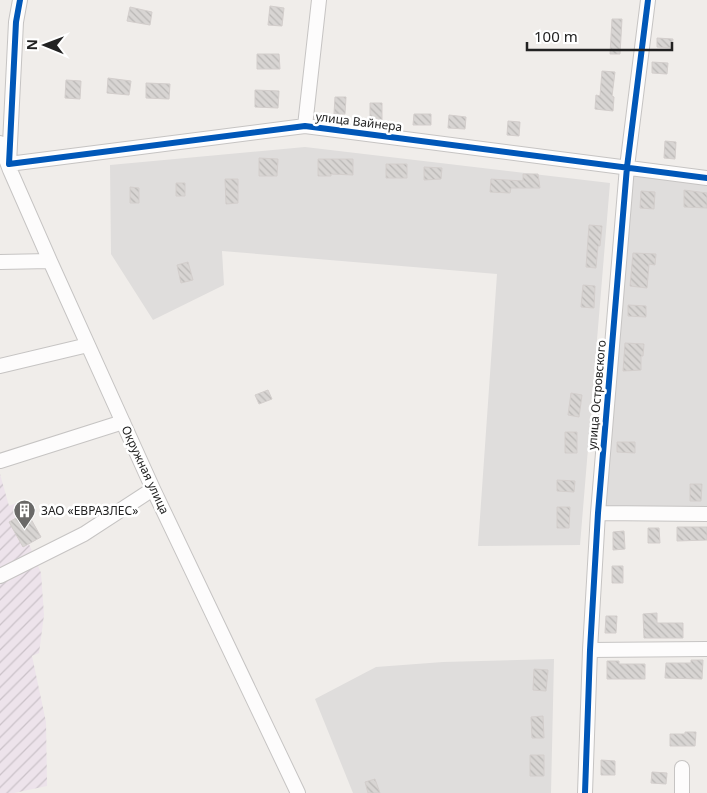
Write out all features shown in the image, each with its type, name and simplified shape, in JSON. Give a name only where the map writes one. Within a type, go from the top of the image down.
[{"type":"street","points":[[6,168],[16,22],[20,0]]},
{"type":"street","points":[[305,126],[319,0]]},
{"type":"street","name":"улица Островского","points":[[585,793],[590,650],[598,513],[627,168],[648,0]]},
{"type":"street","name":"улица Вайнера","points":[[6,168],[305,126],[707,178]]},
{"type":"street","name":"Окружная улица","points":[[0,143],[6,168],[153,489],[298,793]]},
{"type":"street","points":[[0,262],[50,261]]},
{"type":"street","points":[[0,366],[88,345]]},
{"type":"street","points":[[0,461],[123,422]]},
{"type":"street","points":[[0,576],[84,534],[153,489]]},
{"type":"street","points":[[598,513],[707,514]]},
{"type":"street","points":[[590,650],[707,649]]},
{"type":"street","points":[[682,768],[682,793]]},
{"type":"shaded area","points":[[305,147],[610,183],[580,545],[478,546],[497,274],[222,251],[224,285],[153,320],[111,254],[110,165]]},
{"type":"shaded area","points":[[631,175],[707,184],[707,508],[605,507]]},
{"type":"shaded area","name":"ЗАО «ЕВРАЗЛЕС»","points":[[0,474],[9,506],[19,502],[41,537],[29,544],[41,573],[44,615],[39,653],[32,656],[46,722],[47,786],[14,793],[0,793]]},
{"type":"shaded area","points":[[554,659],[551,793],[353,793],[315,699],[376,667],[443,662]]},
{"type":"building","points":[[270,6],[284,8],[282,26],[268,25]]},
{"type":"building","points":[[130,7],[152,12],[150,25],[127,21]]},
{"type":"building","points":[[612,19],[622,19],[620,54],[610,54]]},
{"type":"building","points":[[657,38],[673,39],[672,48],[657,47]]},
{"type":"building","points":[[257,54],[279,54],[280,69],[257,69]]},
{"type":"building","points":[[652,62],[668,63],[667,74],[652,73]]},
{"type":"building","points":[[602,71],[615,72],[612,96],[614,97],[613,111],[595,109],[596,95],[600,96]]},
{"type":"building","points":[[108,78],[131,81],[129,95],[107,93]]},
{"type":"building","points":[[66,80],[81,81],[80,99],[65,98]]},
{"type":"building","points":[[146,83],[170,84],[169,99],[146,98]]},
{"type":"building","points":[[255,90],[279,91],[278,108],[255,107]]},
{"type":"building","points":[[335,97],[346,97],[345,114],[334,114]]},
{"type":"building","points":[[370,103],[382,103],[382,120],[370,119]]},
{"type":"building","points":[[414,114],[431,114],[431,125],[413,125]]},
{"type":"building","points":[[449,115],[466,117],[465,129],[448,128]]},
{"type":"building","points":[[508,121],[520,122],[519,136],[507,135]]},
{"type":"building","points":[[665,141],[676,142],[675,159],[664,158]]},
{"type":"building","points":[[259,158],[278,159],[277,176],[259,176]]},
{"type":"building","points":[[318,159],[353,159],[353,175],[331,174],[331,176],[318,176]]},
{"type":"building","points":[[386,164],[407,164],[407,178],[386,178]]},
{"type":"building","points":[[424,167],[442,168],[441,179],[424,180]]},
{"type":"building","points":[[523,174],[538,174],[540,188],[511,188],[510,193],[490,192],[491,179],[523,181]]},
{"type":"building","points":[[225,179],[238,179],[238,203],[226,204]]},
{"type":"building","points":[[176,183],[185,183],[185,196],[176,196]]},
{"type":"building","points":[[130,187],[139,188],[139,203],[130,203]]},
{"type":"building","points":[[684,190],[707,193],[707,208],[684,207]]},
{"type":"building","points":[[641,191],[655,192],[654,209],[640,208]]},
{"type":"building","points":[[589,225],[602,226],[596,268],[586,267]]},
{"type":"building","points":[[633,253],[656,254],[655,265],[649,264],[647,288],[630,286]]},
{"type":"building","points":[[188,262],[193,280],[181,283],[177,265]]},
{"type":"building","points":[[583,285],[595,286],[594,308],[581,307]]},
{"type":"building","points":[[628,305],[646,306],[646,317],[628,316]]},
{"type":"building","points":[[625,343],[644,344],[643,356],[641,356],[641,370],[623,371]]},
{"type":"building","points":[[268,390],[272,399],[259,404],[255,395]]},
{"type":"building","points":[[571,393],[582,395],[579,417],[568,415]]},
{"type":"building","points":[[565,432],[577,432],[577,453],[565,453]]},
{"type":"building","points":[[617,442],[635,442],[635,453],[617,452]]},
{"type":"building","points":[[557,480],[575,481],[574,492],[557,491]]},
{"type":"building","points":[[690,484],[702,484],[701,501],[690,501]]},
{"type":"building","points":[[557,507],[570,507],[569,528],[557,528]]},
{"type":"building","name":"ЗАО «ЕВРАЗЛЕС»","points":[[27,512],[41,537],[23,547],[9,522]]},
{"type":"building","points":[[677,527],[707,527],[707,540],[677,541]]},
{"type":"building","points":[[648,528],[659,528],[660,543],[648,543]]},
{"type":"building","points":[[624,531],[625,549],[613,550],[613,532]]},
{"type":"building","points":[[612,566],[623,566],[623,583],[612,583]]},
{"type":"building","points":[[657,613],[657,623],[683,623],[683,638],[644,638],[643,614]]},
{"type":"building","points":[[606,616],[617,616],[616,633],[605,633]]},
{"type":"building","points":[[691,660],[703,660],[702,679],[665,678],[666,663],[691,663]]},
{"type":"building","points":[[607,661],[619,661],[619,664],[645,664],[645,679],[607,679]]},
{"type":"building","points":[[534,669],[548,670],[546,691],[533,690]]},
{"type":"building","points":[[543,716],[544,738],[532,738],[531,717]]},
{"type":"building","points":[[685,732],[696,732],[695,746],[670,746],[670,734],[685,734]]},
{"type":"building","points":[[530,755],[544,755],[544,776],[530,776]]},
{"type":"building","points":[[601,760],[615,761],[615,775],[601,775]]},
{"type":"building","points":[[652,772],[667,773],[666,784],[651,783]]},
{"type":"building","points":[[375,779],[380,793],[368,793],[365,782]]},
{"type":"cycle path","points":[[20,0],[16,22],[9,164],[305,126],[707,178]]},
{"type":"cycle path","points":[[585,793],[590,650],[598,513],[627,167],[648,0]]},
{"type":"place","name":"ЗАО «ЕВРАЗЛЕС»","points":[[25,530]]}]
